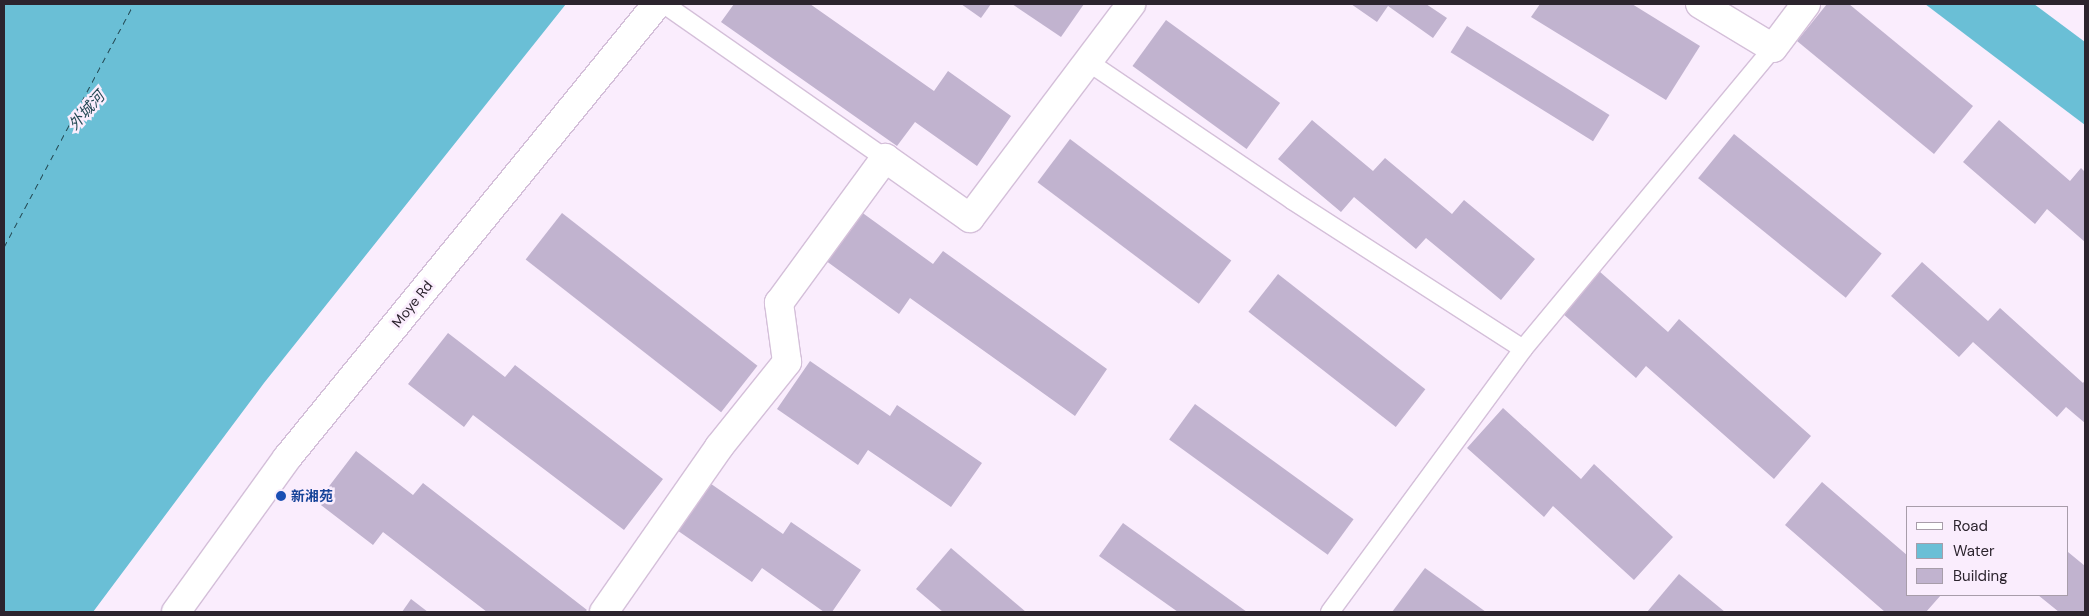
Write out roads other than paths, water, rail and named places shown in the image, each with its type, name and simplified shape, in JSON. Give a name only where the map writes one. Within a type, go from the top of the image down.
[{"type":"street","name":"Moye Rd","points":[[176,612],[287,458],[656,4]]},
{"type":"street","points":[[604,612],[718,447],[787,362],[779,303],[885,158],[970,218],[1131,4]]},
{"type":"street","points":[[1700,4],[1773,48],[1806,4]]},
{"type":"lane","points":[[664,4],[885,158]]},
{"type":"lane","points":[[1330,612],[1523,349],[1773,48]]},
{"type":"lane","points":[[1087,61],[1292,200],[1523,349]]},
{"type":"water","name":"外城河","points":[[4,4],[566,4],[264,383],[93,612],[4,612]]},
{"type":"water","points":[[1925,4],[2034,4],[2085,42],[2085,125]]},
{"type":"place","name":"新湘苑","points":[[281,496]]}]
